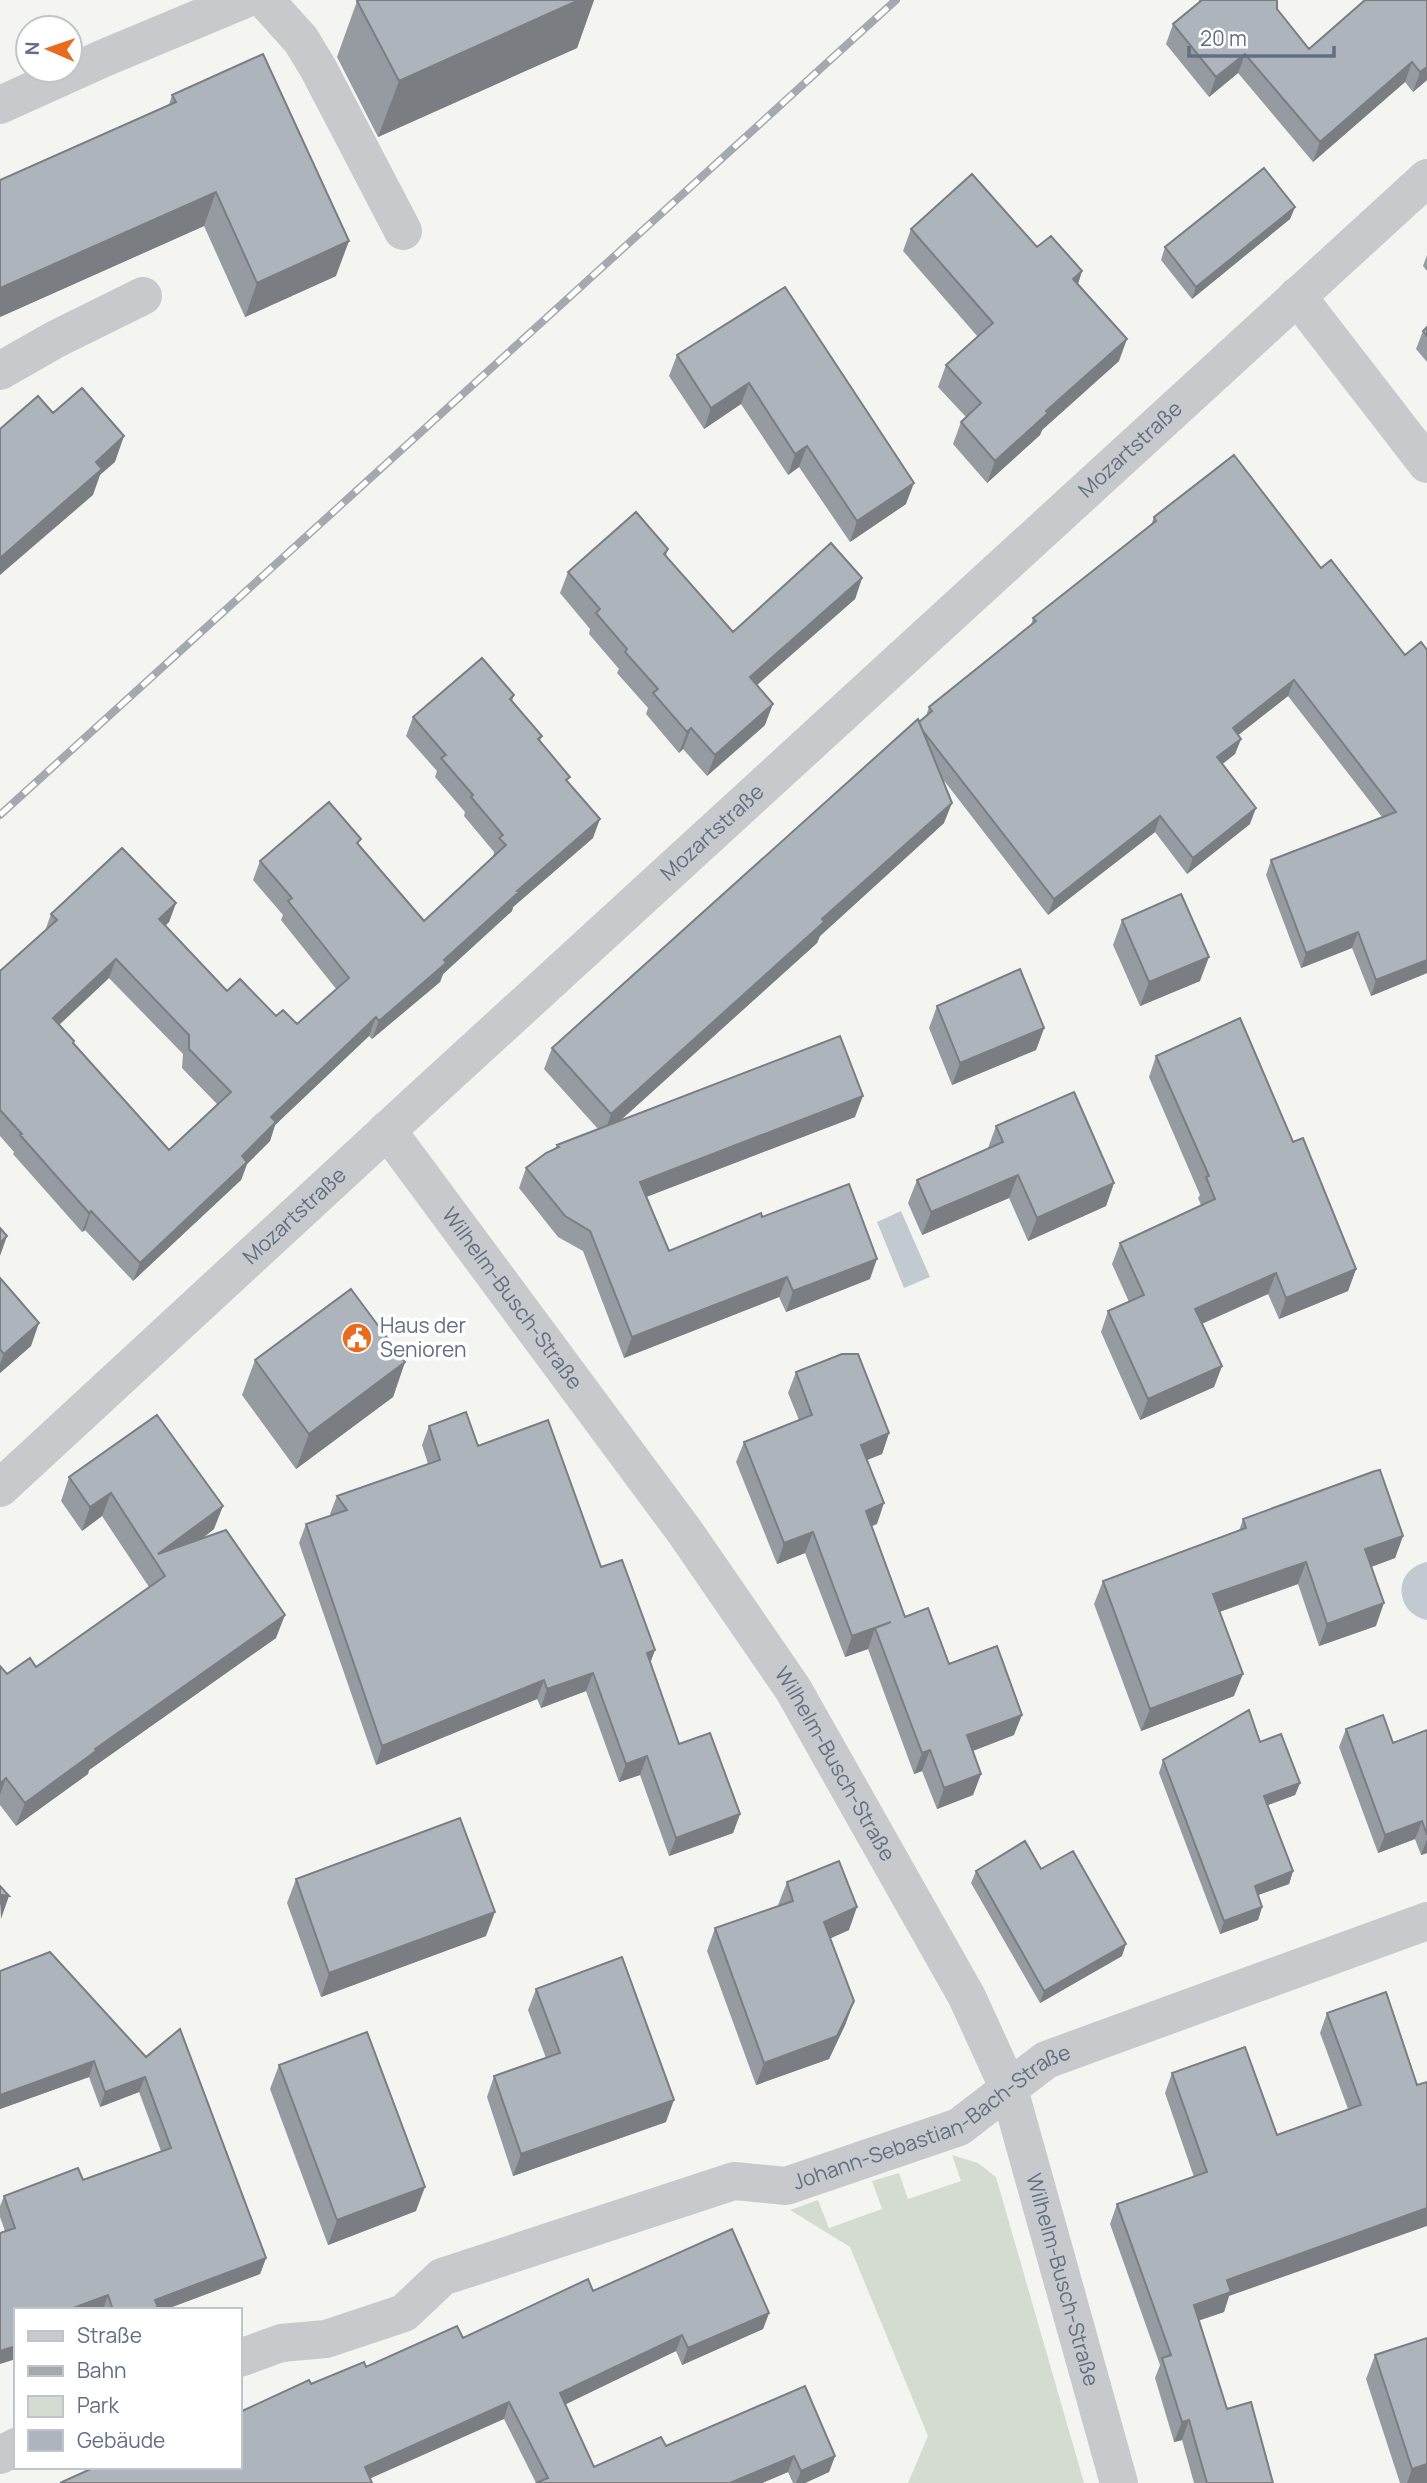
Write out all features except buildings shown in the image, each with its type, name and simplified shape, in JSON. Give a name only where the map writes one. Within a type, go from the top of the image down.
[{"type":"street","points":[[0,105],[243,0]]},
{"type":"street","points":[[265,0],[301,40],[318,68],[403,231]]},
{"type":"street","name":"Mozartstraße","points":[[0,1488],[1427,178]]},
{"type":"street","points":[[0,371],[56,339],[144,296]]},
{"type":"street","points":[[1297,296],[1427,464]]},
{"type":"street","name":"Wilhelm-Busch-Straße","points":[[387,1130],[670,1511],[793,1689],[967,1997],[1009,2089],[1119,2483]]},
{"type":"street","name":"Johann-Sebastian-Bach-Straße","points":[[242,2357],[281,2343],[326,2339],[404,2313],[442,2277],[734,2181],[786,2186],[959,2127],[1046,2060],[1427,1921]]},
{"type":"green space","points":[[952,2155],[978,2163],[996,2177],[1084,2483],[908,2483],[928,2436],[850,2247],[790,2210],[818,2200],[829,2228],[882,2209],[872,2181],[899,2173],[908,2199],[961,2181]]},
{"type":"shaded area","points":[[901,1211],[930,1277],[904,1288],[877,1222]]},
{"type":"shaded area","points":[[1427,1562],[1427,1620],[1408,1609],[1402,1591],[1403,1581],[1408,1573]]},
{"type":"railway","points":[[0,815],[896,0]]},
{"type":"place","name":"Haus der Senioren","points":[[357,1338]]}]
